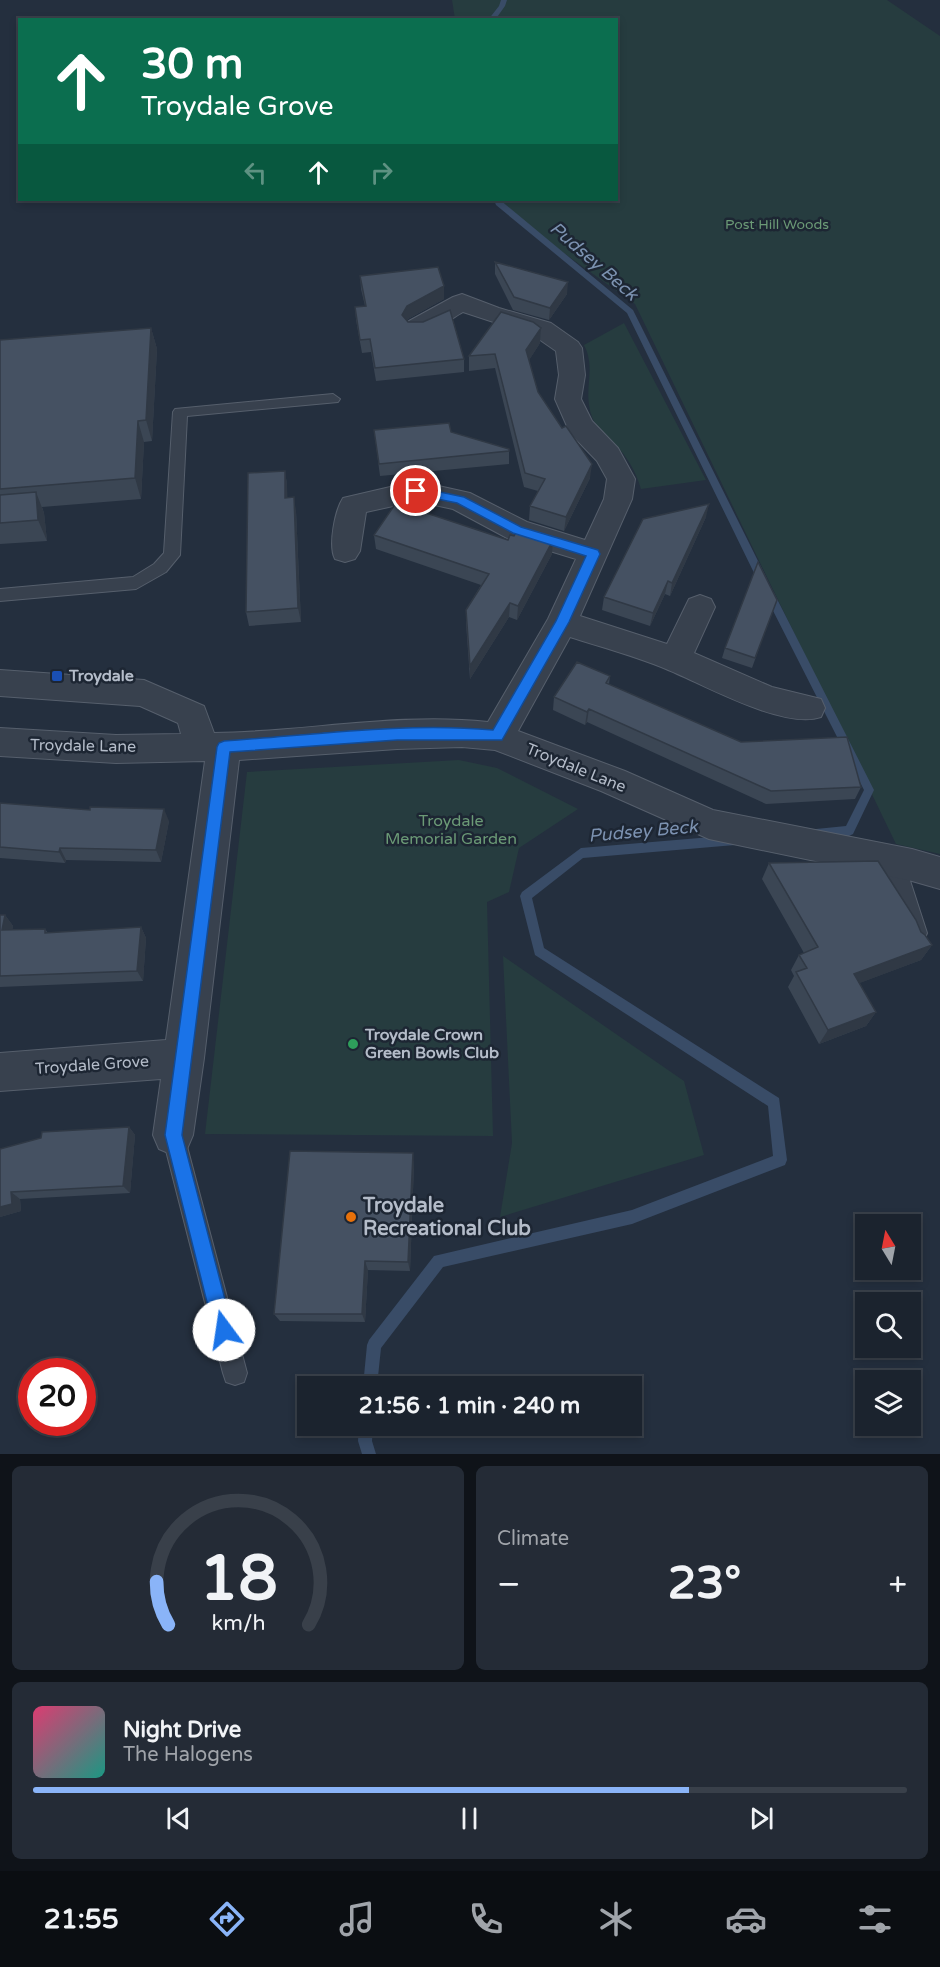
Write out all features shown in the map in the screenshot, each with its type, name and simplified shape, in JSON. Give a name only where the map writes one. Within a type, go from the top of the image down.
[{"type":"street","points":[[418,327],[462,294],[490,314],[542,329],[569,348],[573,375],[568,399],[580,426],[608,455],[621,479],[618,500],[562,622],[497,736]]},
{"type":"street","points":[[345,552],[353,504],[416,491],[460,500],[517,530],[594,554]]},
{"type":"street","points":[[675,659],[700,607]]},
{"type":"street","points":[[562,622],[675,659],[767,699],[810,708]]},
{"type":"street","points":[[0,683],[144,693],[192,716],[213,747],[184,1058],[173,1135]]},
{"type":"street","name":"Troydale Lane","points":[[0,742],[116,748],[213,747],[397,735],[462,733],[497,736],[613,781],[709,824],[940,873]]},
{"type":"street","name":"Troydale Grove","points":[[0,1072],[184,1058]]},
{"type":"lane","points":[[0,595],[136,583],[160,568],[172,555],[180,412],[333,399]]},
{"type":"lane","points":[[881,859],[919,940]]},
{"type":"lane","points":[[173,1135],[235,1374]]},
{"type":"green space","name":"Post Hill Woods","points":[[452,0],[887,0],[940,36],[940,854],[896,844],[635,304],[530,229],[497,201],[618,201],[618,18],[455,18]]},
{"type":"green space","points":[[624,323],[706,480],[641,489],[628,460],[594,421],[589,407],[590,371],[588,354],[584,345]]},
{"type":"green space","name":"Troydale Crown Green Bowls Club","points":[[459,760],[497,768],[578,809],[519,848],[509,892],[487,902],[493,1136],[205,1134],[247,772]]},
{"type":"green space","points":[[503,956],[684,1081],[704,1155],[500,1217],[512,1143]]},
{"type":"building","points":[[495,262],[568,282],[550,308],[514,297]]},
{"type":"building","points":[[438,267],[444,286],[407,306],[402,315],[408,322],[423,322],[450,310],[464,359],[375,368],[370,339],[360,340],[355,307],[366,306],[360,276]]},
{"type":"building","points":[[501,312],[533,322],[541,328],[526,350],[538,392],[562,428],[566,426],[592,464],[566,517],[530,506],[545,479],[525,473],[495,354],[469,356]]},
{"type":"building","points":[[151,328],[146,420],[138,421],[135,478],[0,489],[0,340]]},
{"type":"building","points":[[449,423],[451,432],[509,449],[509,451],[379,464],[374,430]]},
{"type":"building","points":[[285,471],[285,498],[294,497],[298,608],[246,612],[248,473]]},
{"type":"building","points":[[36,492],[38,520],[0,523],[0,495]]},
{"type":"building","points":[[396,503],[508,540],[510,535],[514,536],[518,529],[553,540],[518,606],[510,603],[470,666],[466,610],[489,574],[374,535]]},
{"type":"building","points":[[709,504],[672,583],[668,581],[653,613],[604,597],[643,519]]},
{"type":"building","points":[[758,562],[777,600],[755,658],[725,648]]},
{"type":"building","points":[[577,662],[610,676],[606,683],[741,742],[847,737],[861,787],[771,791],[589,709],[587,712],[554,697]]},
{"type":"building","points":[[0,803],[90,810],[90,807],[164,809],[156,850],[60,848],[59,852],[0,847]]},
{"type":"building","points":[[878,861],[916,920],[921,932],[932,945],[854,974],[876,1012],[828,1030],[796,972],[807,968],[799,955],[818,947],[769,863]]},
{"type":"building","points":[[0,915],[5,915],[2,930],[45,929],[45,933],[141,927],[137,971],[0,976]]},
{"type":"building","points":[[129,1127],[123,1186],[11,1192],[12,1204],[0,1207],[0,1149],[41,1138],[42,1132]]},
{"type":"building","name":"Troydale Recreational Club","points":[[290,1151],[413,1153],[408,1262],[365,1261],[362,1314],[274,1314]]},
{"type":"waterway","name":"Pudsey Beck","points":[[493,18],[504,0]]},
{"type":"waterway","name":"Pudsey Beck","points":[[498,201],[630,312],[762,579]]},
{"type":"waterway","name":"Pudsey Beck","points":[[769,593],[869,790],[849,831],[816,834]]},
{"type":"waterway","name":"Pudsey Beck","points":[[371,1376],[374,1345],[439,1261],[632,1217],[780,1160],[774,1102],[539,951],[526,896],[581,853],[735,840]]},
{"type":"waterway","name":"Pudsey Beck","points":[[365,1436],[369,1454]]},
{"type":"place","name":"Troydale","points":[[57,676]]},
{"type":"place","name":"Troydale Crown Green Bowls Club","points":[[353,1044]]},
{"type":"place","name":"Troydale Recreational Club","points":[[351,1217]]},
{"type":"route","points":[[224,1330],[173,1135],[208,886],[224,747],[397,735],[462,733],[497,736],[562,622],[594,554],[517,530],[460,500],[416,491]]},
{"type":"park label","name":"Troydale Memorial Garden","points":[[451,830]]}]
